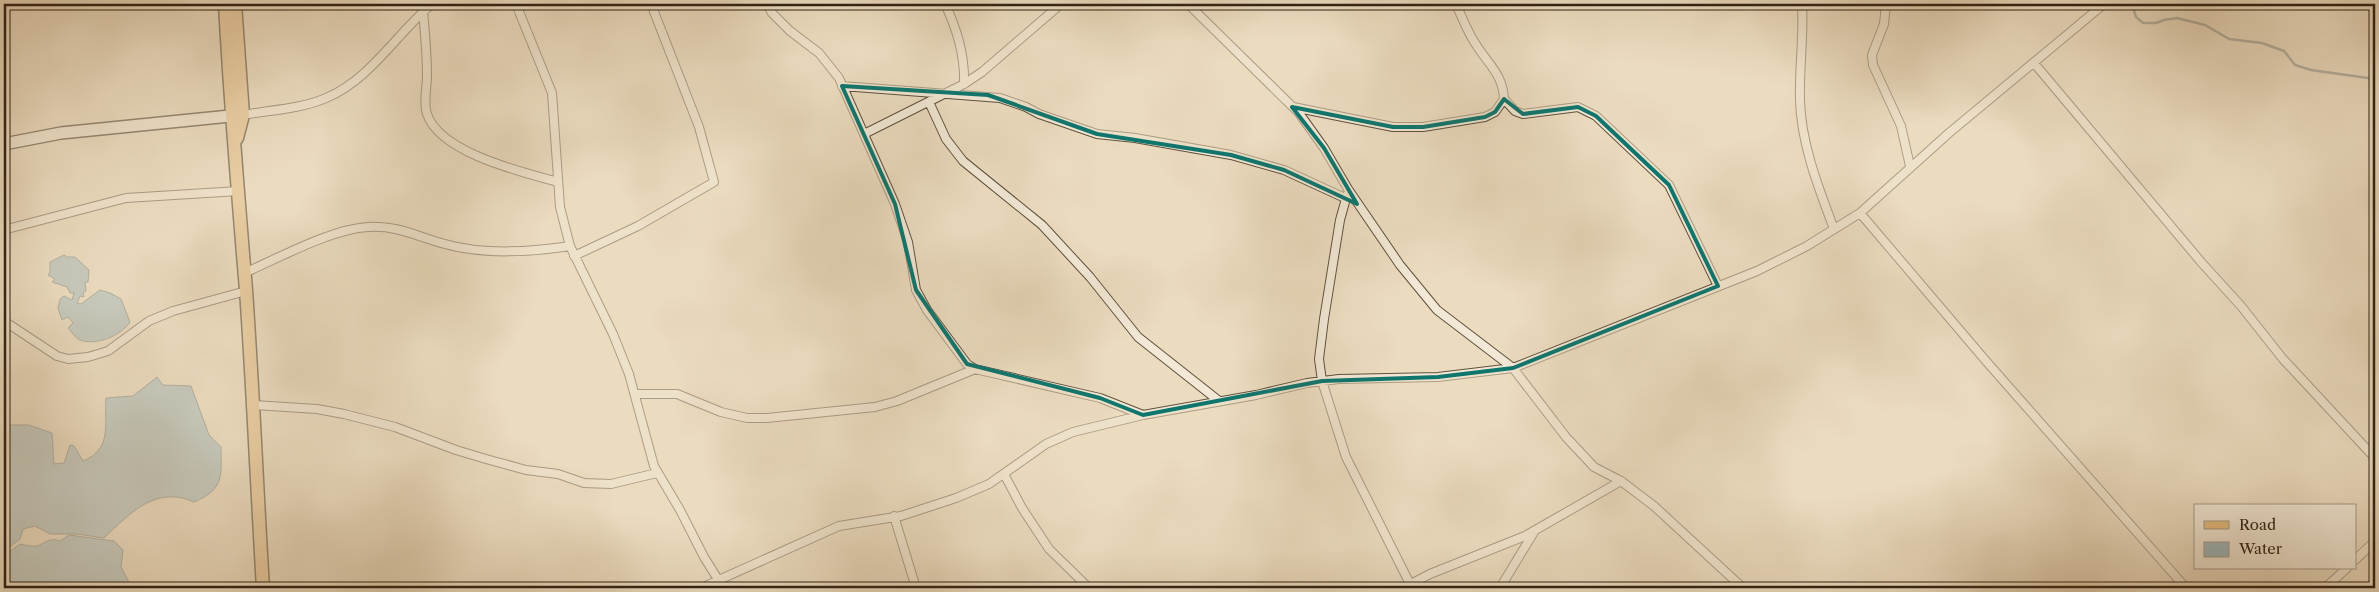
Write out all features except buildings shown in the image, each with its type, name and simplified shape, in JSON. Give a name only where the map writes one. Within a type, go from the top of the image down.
[{"type":"main road","points":[[225,4],[237,115]]},
{"type":"main road","points":[[235,4],[237,115],[235,143],[246,291],[263,588]]},
{"type":"street","points":[[4,144],[61,133],[237,115],[291,107],[326,98],[373,65],[423,11],[432,4]]},
{"type":"street","points":[[516,4],[552,93],[560,207],[570,246],[613,334],[635,394],[642,430],[657,473],[680,510],[719,581],[728,588]]},
{"type":"street","points":[[574,256],[638,226],[714,182],[699,126],[651,4]]},
{"type":"street","points":[[767,4],[772,13],[790,31],[830,65],[842,86],[895,204],[908,242],[916,290],[953,347],[967,364],[974,369],[1100,398],[1142,415]]},
{"type":"street","points":[[945,4],[956,31],[964,66],[964,84]]},
{"type":"street","points":[[864,134],[964,84],[982,72],[1061,4]]},
{"type":"street","points":[[1190,4],[1292,107],[1324,148],[1348,190],[1400,265],[1438,310],[1512,368],[1566,437],[1594,467],[1621,481],[1654,506],[1743,588]]},
{"type":"street","points":[[1456,4],[1475,44],[1499,76],[1504,99],[1515,111],[1523,114],[1578,106],[1596,116],[1669,185],[1718,286]]},
{"type":"street","points":[[1802,4],[1800,102],[1802,118],[1819,186],[1834,229]]},
{"type":"street","points":[[1886,4],[1884,24],[1872,55],[1873,66],[1901,126],[1910,166]]},
{"type":"street","points":[[701,588],[839,526],[894,516],[956,498],[989,484],[1046,444],[1073,432],[1142,415],[1322,381],[1438,377],[1512,368],[1757,271],[1807,246],[1860,213],[1910,166],[2104,4]]},
{"type":"street","points":[[423,11],[427,77],[426,111],[430,123],[441,134],[460,146],[499,165],[558,182]]},
{"type":"street","points":[[2034,63],[2201,262],[2241,306],[2283,359],[2375,458]]},
{"type":"street","points":[[842,86],[903,89],[944,94],[988,95],[1026,107],[1038,114],[1096,134],[1232,155],[1284,170],[1345,198]]},
{"type":"street","points":[[1292,107],[1393,127],[1422,127],[1485,118],[1495,112],[1504,99]]},
{"type":"street","points":[[929,102],[946,139],[963,161],[1042,225],[1090,277],[1144,343],[1218,401]]},
{"type":"street","points":[[1348,190],[1340,220],[1324,319],[1319,359],[1322,381],[1346,457],[1406,586],[1513,541],[1621,481]]},
{"type":"street","points":[[30,223],[126,198],[239,191]]},
{"type":"street","points":[[1860,213],[1986,361],[2186,588]]},
{"type":"street","points":[[244,273],[332,235],[368,227],[389,227],[411,231],[445,244],[471,248],[516,251],[570,246]]},
{"type":"street","points":[[4,321],[57,356],[68,359],[108,351],[149,321],[173,311],[246,291]]},
{"type":"street","points":[[635,394],[677,394],[721,412],[747,418],[767,418],[875,407],[897,401],[974,369]]},
{"type":"street","points":[[253,405],[317,409],[344,414],[395,427],[486,459],[526,470],[558,474],[584,483],[611,484],[657,473]]},
{"type":"street","points":[[1004,474],[1022,508],[1049,549],[1089,588]]},
{"type":"street","points":[[894,516],[916,588]]},
{"type":"street","points":[[1500,588],[1535,530]]},
{"type":"street","points":[[2356,559],[2375,541]]},
{"type":"street","points":[[2325,588],[2345,570]]},
{"type":"highlighted area","points":[[842,86],[988,95],[1097,134],[1231,155],[1284,170],[1357,204],[1324,148],[1292,107],[1393,127],[1423,127],[1485,117],[1495,112],[1504,99],[1523,114],[1578,107],[1596,116],[1669,185],[1718,286],[1513,368],[1438,377],[1322,381],[1143,415],[1100,398],[967,364],[916,290],[895,204]]},
{"type":"water","points":[[64,255],[75,257],[89,270],[88,282],[85,282],[86,291],[83,293],[84,297],[80,296],[77,303],[81,304],[100,290],[121,299],[130,322],[121,332],[100,341],[86,342],[78,339],[68,328],[73,323],[68,317],[62,320],[58,308],[60,299],[64,296],[72,300],[74,293],[70,293],[67,287],[52,282],[55,279],[48,275],[50,272],[50,262]]},
{"type":"water","points":[[157,377],[163,385],[191,386],[209,435],[221,447],[221,474],[216,487],[204,497],[194,502],[168,497],[144,504],[124,519],[104,538],[77,534],[50,534],[35,526],[23,529],[20,539],[4,551],[4,425],[29,425],[52,433],[54,464],[64,463],[70,445],[74,446],[83,461],[93,456],[103,442],[106,426],[106,398],[133,396]]},
{"type":"water","points":[[69,535],[114,541],[123,550],[121,567],[132,588],[4,588],[4,556],[20,544],[37,546],[50,540],[60,541]]},
{"type":"waterway","points":[[2132,4],[2136,17],[2143,23],[2156,23],[2177,18],[2205,25],[2229,39],[2262,43],[2284,51],[2295,65],[2311,70],[2375,79]]}]
